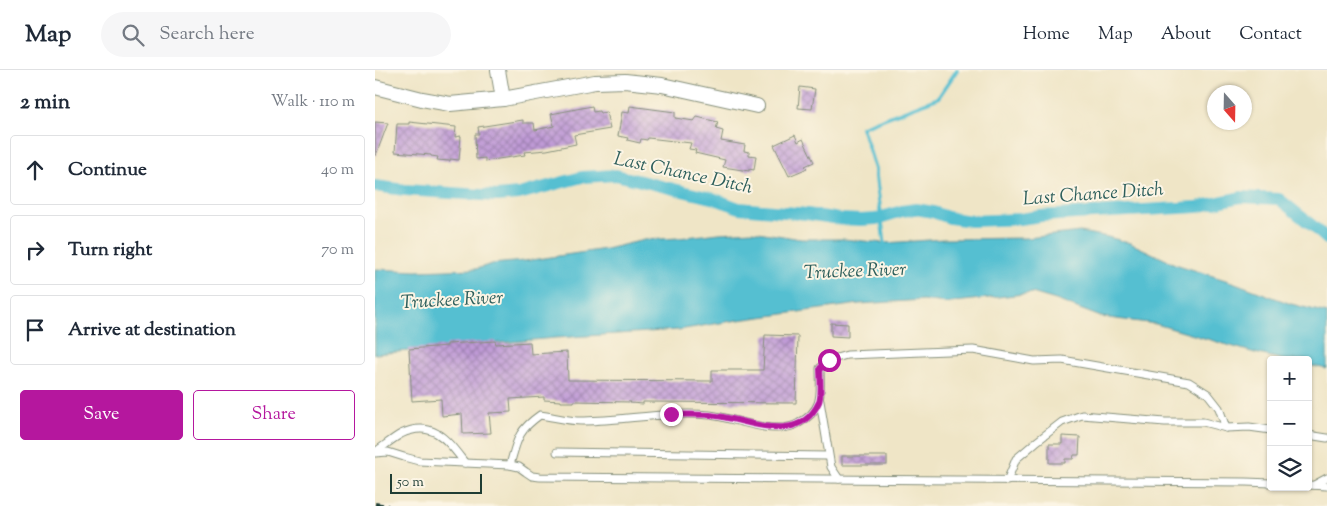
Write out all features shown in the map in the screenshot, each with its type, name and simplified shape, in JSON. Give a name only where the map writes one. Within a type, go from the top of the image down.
[{"type":"street","points":[[499,70],[503,99]]},
{"type":"street","points":[[375,87],[450,104],[503,99],[595,82],[625,81],[662,85],[757,106]]},
{"type":"lane","points":[[839,479],[831,467],[828,456],[820,401],[820,368],[829,360],[847,355],[973,350],[1035,361],[1062,360],[1189,382],[1208,394],[1219,408],[1226,428]]},
{"type":"lane","points":[[510,465],[519,436],[526,425],[540,415],[584,422],[671,414],[711,415],[768,428],[788,427],[798,424],[810,416],[820,401]]},
{"type":"lane","points":[[1007,481],[1016,459],[1062,422],[1082,415],[1165,422],[1203,422],[1226,428],[1249,427],[1267,429]]},
{"type":"lane","points":[[375,453],[400,435],[416,428],[428,429],[444,439],[465,463]]},
{"type":"lane","points":[[1312,436],[1325,439]]},
{"type":"lane","points":[[375,453],[388,452],[419,461],[510,465],[519,467],[532,476],[1267,483]]},
{"type":"lane","points":[[557,452],[828,456]]},
{"type":"lane","points":[[1312,486],[1327,478]]},
{"type":"lane","points":[[1312,486],[1327,486]]},
{"type":"water","name":"Truckee River","points":[[752,231],[801,239],[843,239],[885,243],[944,239],[1028,238],[1080,232],[1108,237],[1130,243],[1175,264],[1235,283],[1291,304],[1327,313],[1327,369],[1312,366],[1312,356],[1267,356],[1156,324],[1101,317],[1032,293],[946,303],[923,300],[859,304],[678,330],[555,338],[375,354],[375,269],[416,271],[476,269],[492,264],[606,249],[644,240]]},
{"type":"building","points":[[800,87],[815,89],[812,109],[798,108]]},
{"type":"building","points":[[592,106],[593,112],[606,112],[610,129],[574,135],[576,144],[547,150],[524,152],[525,155],[485,161],[485,158],[476,159],[475,134],[479,134],[478,127],[523,120],[523,123],[534,123],[535,130],[554,126],[551,114]]},
{"type":"building","points":[[630,106],[675,112],[675,118],[694,121],[697,117],[718,122],[716,129],[723,131],[721,141],[745,145],[744,151],[749,152],[749,155],[756,156],[754,170],[723,167],[725,160],[695,153],[696,150],[689,149],[691,143],[648,138],[647,140],[641,139],[640,143],[618,136],[622,112],[629,113]]},
{"type":"building","points":[[375,122],[388,123],[376,155],[375,155]]},
{"type":"building","points":[[409,122],[456,127],[455,137],[461,136],[459,160],[437,160],[438,157],[431,155],[395,152],[397,124],[409,124]]},
{"type":"building","points":[[795,135],[798,142],[803,139],[814,162],[805,166],[807,168],[789,176],[774,145]]},
{"type":"building","points":[[831,323],[848,324],[848,337],[831,336]]},
{"type":"building","points":[[765,335],[798,336],[796,403],[643,402],[643,404],[631,402],[561,402],[544,400],[544,397],[510,399],[511,412],[489,413],[491,433],[463,434],[462,414],[442,416],[441,399],[412,401],[409,349],[495,341],[496,344],[530,342],[531,354],[567,352],[568,380],[712,381],[712,370],[763,370]]},
{"type":"building","points":[[1062,436],[1080,437],[1079,455],[1074,455],[1073,459],[1065,459],[1065,463],[1049,463],[1049,444],[1062,444]]},
{"type":"building","points":[[842,456],[887,456],[887,465],[842,465]]},
{"type":"waterway","points":[[885,247],[875,169],[862,127],[938,98],[957,70]]},
{"type":"waterway","name":"Last Chance Ditch","points":[[375,186],[405,190],[497,196],[519,194],[582,177],[616,175],[715,199],[739,208],[861,220],[876,219],[916,209],[950,218],[972,221],[1197,207],[1241,197],[1279,199],[1327,239]]},
{"type":"railway","points":[[375,504],[388,506]]},
{"type":"route","points":[[671,414],[711,415],[768,428],[788,427],[798,424],[810,416],[820,401],[820,368],[829,360]]}]
